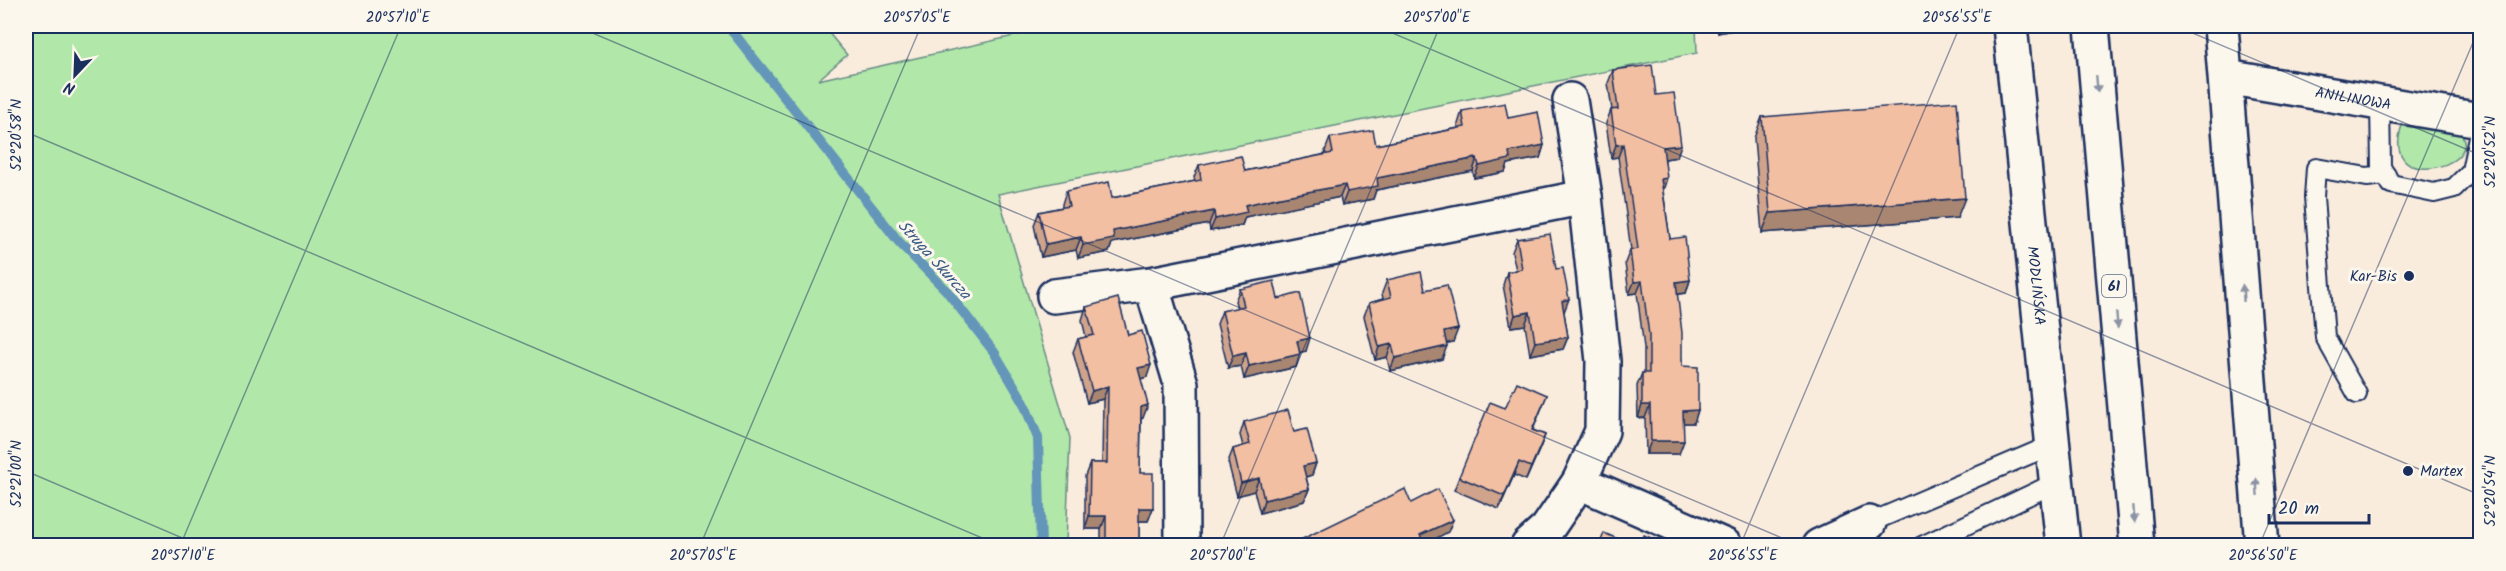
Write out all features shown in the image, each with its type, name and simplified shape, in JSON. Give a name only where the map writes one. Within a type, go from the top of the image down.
[{"type":"street","name":"MODLIŃSKA","points":[[2010,26],[2063,546]]},
{"type":"street","name":"61","points":[[2092,26],[2137,546]]},
{"type":"street","points":[[2221,26],[2262,546]]},
{"type":"street","name":"ANILINOWA","points":[[2226,77],[2481,120]]},
{"type":"street","points":[[1528,546],[1547,528],[1579,482],[1602,431],[1603,361],[1585,197],[1570,100]]},
{"type":"street","points":[[1054,296],[1151,284],[1585,197]]},
{"type":"street","points":[[1151,284],[1181,384],[1182,546]]},
{"type":"street","points":[[1579,482],[1725,546]]},
{"type":"street","points":[[1819,546],[1869,523]]},
{"type":"lane","points":[[2380,103],[2380,167],[2391,184],[2434,193],[2454,188],[2471,171],[2481,127]]},
{"type":"lane","points":[[2357,394],[2325,337],[2314,197],[2316,168],[2367,177],[2385,175]]},
{"type":"lane","points":[[1869,523],[2054,444]]},
{"type":"lane","points":[[1922,546],[2057,482]]},
{"type":"green space","points":[[26,26],[823,26],[847,55],[818,80],[1058,26],[1696,26],[1697,53],[998,194],[1070,438],[1066,545],[26,546]]},
{"type":"green space","points":[[2414,117],[2450,124],[2463,138],[2463,150],[2453,161],[2438,167],[2421,168],[2407,162],[2399,148],[2402,125]]},
{"type":"building","points":[[1652,65],[1656,95],[1674,93],[1681,145],[1663,147],[1667,178],[1661,179],[1670,239],[1685,237],[1690,280],[1676,282],[1682,333],[1682,366],[1698,367],[1698,410],[1683,411],[1684,441],[1651,441],[1650,405],[1642,405],[1642,373],[1649,373],[1649,335],[1642,281],[1634,282],[1630,250],[1638,249],[1623,144],[1616,145],[1611,110],[1618,109],[1613,70]]},
{"type":"building","points":[[1957,101],[1965,198],[1770,213],[1762,117]]},
{"type":"building","points":[[1505,103],[1508,118],[1538,112],[1544,145],[1509,152],[1510,159],[1479,166],[1477,158],[1377,178],[1378,186],[1347,192],[1345,185],[1280,197],[1245,205],[1247,212],[1215,219],[1214,211],[1113,231],[1114,239],[1083,245],[1081,237],[1046,244],[1039,212],[1069,206],[1066,191],[1109,182],[1112,198],[1201,180],[1199,165],[1241,156],[1245,171],[1333,153],[1330,138],[1373,130],[1376,145],[1465,127],[1462,111]]},
{"type":"building","points":[[1550,234],[1556,269],[1563,268],[1569,299],[1562,301],[1568,337],[1535,342],[1530,312],[1515,315],[1507,272],[1522,269],[1517,239]]},
{"type":"building","points":[[1421,272],[1425,290],[1447,285],[1458,329],[1444,332],[1447,346],[1395,358],[1392,344],[1379,347],[1369,303],[1391,297],[1387,280]]},
{"type":"building","points":[[1274,281],[1278,299],[1300,293],[1310,338],[1297,341],[1300,354],[1249,366],[1246,353],[1233,356],[1222,311],[1244,306],[1240,289]]},
{"type":"building","points":[[1118,298],[1128,335],[1142,331],[1151,365],[1138,368],[1148,405],[1141,407],[1140,473],[1153,473],[1153,508],[1139,508],[1139,546],[1106,546],[1106,516],[1089,516],[1090,463],[1107,463],[1108,386],[1092,391],[1078,339],[1094,335],[1086,307]]},
{"type":"building","points":[[1517,382],[1547,395],[1532,430],[1545,435],[1531,467],[1519,462],[1504,496],[1459,477],[1490,402],[1505,408]]},
{"type":"building","points":[[1288,410],[1294,432],[1307,429],[1316,463],[1303,466],[1309,489],[1264,500],[1259,478],[1241,483],[1233,449],[1250,444],[1244,422]]},
{"type":"building","points":[[1405,489],[1411,503],[1438,489],[1453,520],[1420,535],[1423,542],[1417,546],[1288,546]]},
{"type":"building","points":[[1604,533],[1634,546],[1599,546]]},
{"type":"building","points":[[1644,535],[1670,546],[1640,546]]},
{"type":"waterway","name":"Struga Skurcza","points":[[728,26],[899,242],[946,290],[994,352],[1023,401],[1038,438],[1041,546]]},
{"type":"place","name":"Kar-Bis","points":[[2409,276]]},
{"type":"place","name":"Martex","points":[[2408,471]]}]
